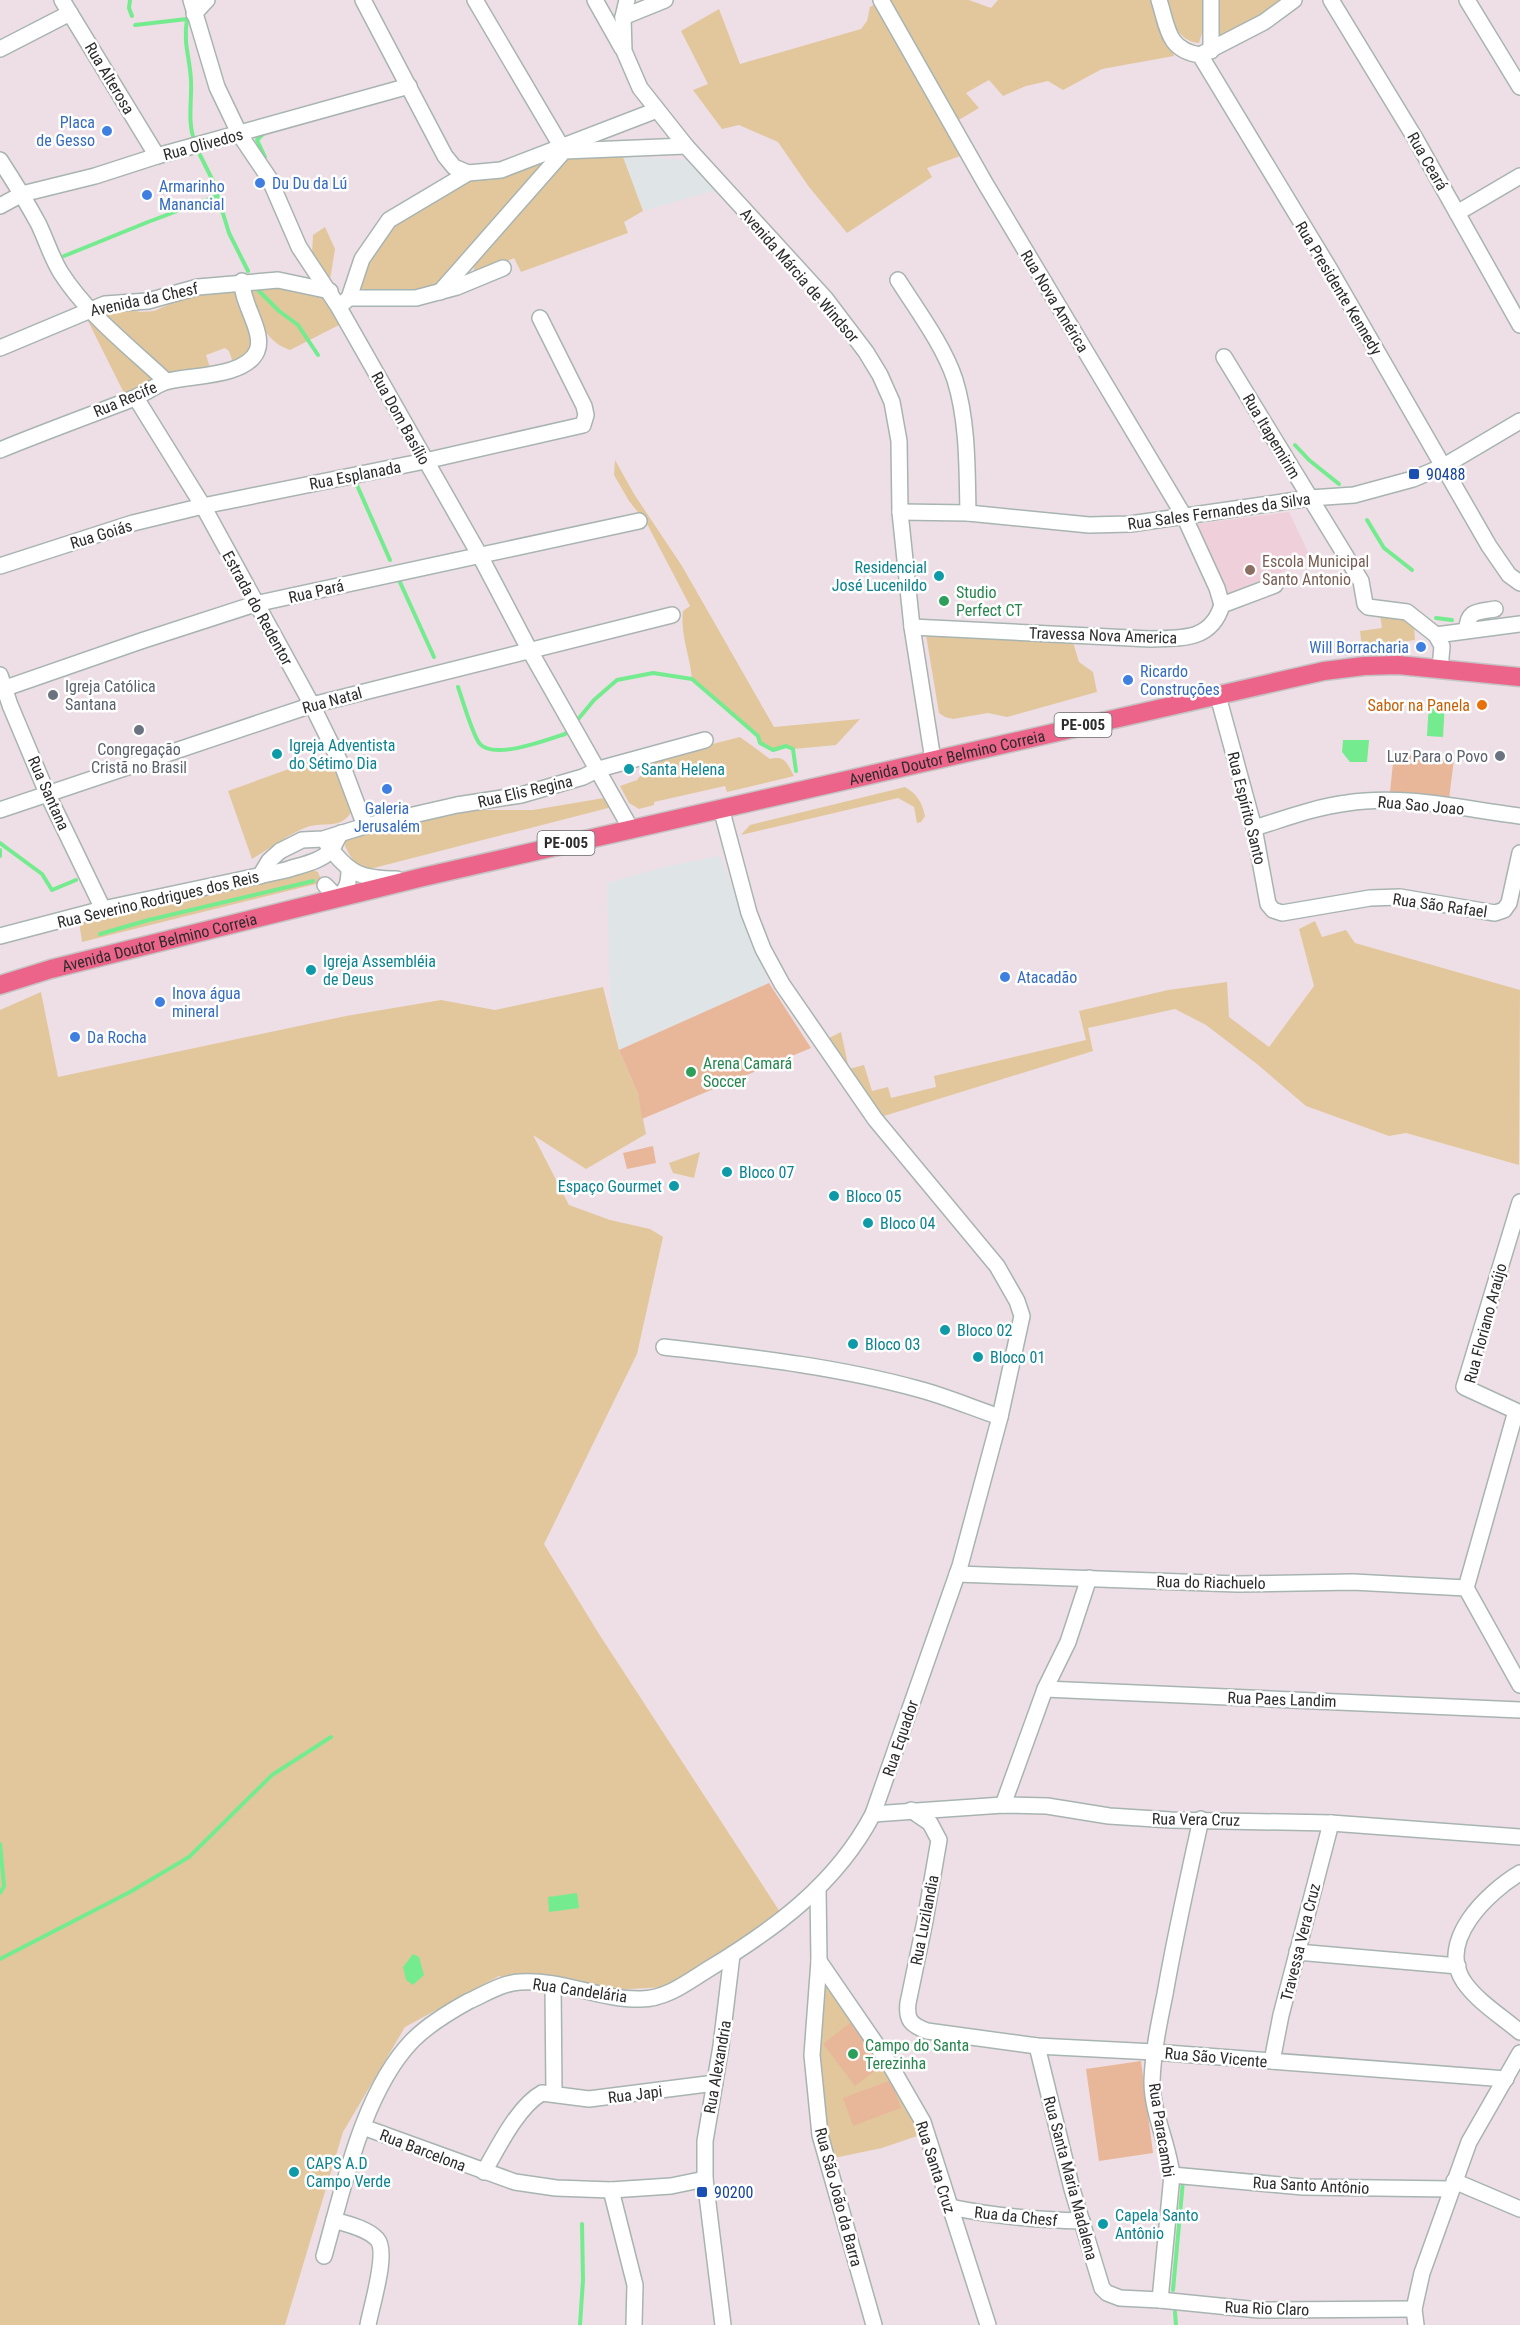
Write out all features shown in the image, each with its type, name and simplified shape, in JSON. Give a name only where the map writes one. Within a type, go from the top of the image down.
[{"type":"main road","name":"Avenida Doutor Belmino Correia","points":[[0,985],[51,969],[327,895],[412,879],[1334,670],[1398,665],[1520,677]]},
{"type":"street","points":[[193,7],[207,0]]},
{"type":"street","points":[[363,0],[446,156],[454,167],[468,173]]},
{"type":"street","points":[[475,0],[562,148]]},
{"type":"street","points":[[595,0],[624,51]]},
{"type":"street","name":"Avenida Márcia de Windsor","points":[[627,0],[623,17],[624,51],[636,81],[686,146],[825,298],[866,352],[880,375],[892,402],[898,441],[900,513],[912,627],[933,760]]},
{"type":"street","points":[[623,17],[664,0]]},
{"type":"street","name":"Rua Nova América","points":[[881,0],[985,183],[1184,516],[1217,588],[1222,605]]},
{"type":"street","points":[[1159,0],[1173,41],[1178,48],[1189,53],[1206,53],[1264,22],[1294,0]]},
{"type":"street","points":[[1206,53],[1211,0]]},
{"type":"street","name":"Rua Ceará","points":[[1330,0],[1415,138],[1520,325]]},
{"type":"street","points":[[1467,0],[1520,87]]},
{"type":"street","points":[[0,49],[66,7]]},
{"type":"street","name":"Rua Alterosa","points":[[66,7],[158,156]]},
{"type":"street","name":"Rua Dom Basílio","points":[[193,7],[209,68],[224,104],[240,135],[269,178],[299,247],[330,291],[344,302],[425,461],[631,829]]},
{"type":"street","name":"Rua Presidente Kennedy","points":[[1206,53],[1499,561],[1509,575],[1520,583]]},
{"type":"street","name":"Rua Olivedos","points":[[0,206],[22,194],[95,176],[158,156],[240,135],[408,86]]},
{"type":"street","points":[[503,268],[440,292],[416,298],[344,302],[362,259],[389,220],[468,173],[501,170],[657,110]]},
{"type":"street","points":[[440,292],[562,148],[686,146]]},
{"type":"street","points":[[0,160],[22,194],[61,272],[89,309],[166,381]]},
{"type":"street","points":[[1457,213],[1520,177]]},
{"type":"street","name":"Avenida da Chesf","points":[[0,348],[89,309],[119,302],[148,301],[198,286],[278,280],[330,291]]},
{"type":"street","points":[[898,280],[945,356],[955,380],[966,450],[968,513]]},
{"type":"street","name":"Rua Recife","points":[[0,450],[136,398],[166,381],[229,371],[252,359],[258,349],[258,337],[242,294],[242,281]]},
{"type":"street","name":"Rua Esplanada","points":[[202,506],[425,461],[583,425],[586,421],[584,406],[540,318]]},
{"type":"street","name":"Rua Itapemirim","points":[[1224,357],[1361,581],[1365,604],[1368,607],[1401,610],[1416,618],[1437,635]]},
{"type":"street","name":"Estrada do Redentor","points":[[136,398],[202,506],[312,705],[344,770],[365,826]]},
{"type":"street","name":"Rua Sales Fernandes da Silva","points":[[900,513],[968,513],[1089,525],[1130,524],[1310,498],[1354,495],[1413,479],[1444,466],[1520,421]]},
{"type":"street","name":"Rua Goiás","points":[[0,566],[133,524],[202,506]]},
{"type":"street","name":"Rua Pará","points":[[2,684],[255,604],[639,520]]},
{"type":"street","points":[[1222,605],[1275,585]]},
{"type":"street","name":"Travessa Nova America","points":[[912,627],[1150,639],[1184,638],[1208,628],[1218,616],[1222,605]]},
{"type":"street","points":[[1467,630],[1467,620],[1472,614],[1495,609]]},
{"type":"street","name":"Rua Natal","points":[[0,810],[312,705],[672,615]]},
{"type":"street","points":[[1440,669],[1442,646],[1437,635],[1520,624]]},
{"type":"street","name":"Rua Santana","points":[[2,684],[47,793],[103,909]]},
{"type":"street","name":"Rua Espírito Santo","points":[[1218,696],[1254,828],[1268,904],[1273,910],[1282,913]]},
{"type":"street","name":"Rua Elis Regina","points":[[327,845],[341,833],[365,826],[457,805],[521,795],[583,777],[598,769],[705,740]]},
{"type":"street","name":"Rua Sao Joao","points":[[1254,828],[1327,807],[1366,801],[1396,800],[1520,816]]},
{"type":"street","name":"Rua Equador","points":[[721,808],[749,913],[763,949],[782,984],[874,1119],[998,1266],[1017,1301],[1022,1316],[1000,1417],[957,1574],[873,1814],[859,1839],[818,1888]]},
{"type":"street","points":[[260,876],[269,861],[290,844],[302,840],[327,845],[349,868],[347,887],[327,895],[316,861]]},
{"type":"street","name":"Rua Severino Rodrigues dos Reis","points":[[0,936],[103,909],[260,876],[316,861],[327,845]]},
{"type":"street","name":"Rua São Rafael","points":[[1282,913],[1371,898],[1400,897],[1495,913],[1504,910],[1509,903],[1520,853]]},
{"type":"street","name":"Avenida Doutor Belmino Correia","points":[[349,868],[371,879],[412,879]]},
{"type":"street","name":"Rua Floriano Araújo","points":[[1466,1588],[1516,1411],[1464,1387],[1520,1202]]},
{"type":"street","points":[[664,1347],[800,1364],[866,1376],[920,1389],[1000,1417]]},
{"type":"street","name":"Rua do Riachuelo","points":[[957,1574],[1237,1584],[1353,1582],[1466,1588]]},
{"type":"street","points":[[1003,1805],[1044,1689],[1068,1642],[1089,1578]]},
{"type":"street","points":[[1466,1588],[1520,1685]]},
{"type":"street","name":"Rua Paes Landim","points":[[1044,1689],[1520,1710]]},
{"type":"street","name":"Rua Vera Cruz","points":[[873,1814],[1003,1805],[1066,1808],[1109,1816],[1330,1823],[1520,1837]]},
{"type":"street","name":"Rua Luzilandia","points":[[911,1810],[930,1823],[939,1840],[906,2013],[914,2026],[927,2031]]},
{"type":"street","name":"Rua Paracambi","points":[[1160,2300],[1172,2175],[1170,2157],[1155,2103],[1152,2082],[1154,2052],[1172,1951],[1201,1820]]},
{"type":"street","name":"Travessa Vera Cruz","points":[[1272,2061],[1330,1823]]},
{"type":"street","points":[[1520,1873],[1503,1883],[1471,1915],[1456,1952],[1464,1982],[1478,1998],[1520,2032]]},
{"type":"street","name":"Rua Candelária","points":[[324,2256],[347,2170],[363,2127],[389,2073],[413,2041],[433,2024],[457,2008],[504,1985],[519,1982],[553,1985],[612,1996],[657,1998],[732,1955],[789,1916],[818,1888]]},
{"type":"street","name":"Rua São João da Barra","points":[[818,1888],[819,1960],[813,2055],[820,2135],[874,2325]]},
{"type":"street","points":[[1297,1952],[1458,1966]]},
{"type":"street","name":"Rua Alexandria","points":[[723,2325],[705,2179],[705,2141],[726,2012],[732,1955]]},
{"type":"street","name":"Rua Santa Cruz","points":[[819,1960],[889,2063],[923,2122],[988,2325]]},
{"type":"street","points":[[553,1985],[554,2094],[542,2093],[526,2106],[484,2172],[515,2182],[556,2188],[611,2190],[671,2186],[705,2179]]},
{"type":"street","name":"Rua São Vicente","points":[[927,2031],[1037,2046],[1154,2052],[1506,2079]]},
{"type":"street","name":"Rua Santa Maria Madalena","points":[[1037,2046],[1082,2221],[1102,2288],[1107,2294],[1120,2298]]},
{"type":"street","points":[[1416,2325],[1414,2309],[1422,2273],[1469,2142],[1520,2053]]},
{"type":"street","name":"Rua Japi","points":[[554,2094],[589,2099],[715,2083]]},
{"type":"street","name":"Rua Barcelona","points":[[363,2127],[484,2172]]},
{"type":"street","name":"Rua Santo Antônio","points":[[1172,2175],[1303,2187],[1453,2185]]},
{"type":"street","points":[[1453,2185],[1520,2209]]},
{"type":"street","points":[[611,2190],[635,2285],[634,2325]]},
{"type":"street","name":"Rua da Chesf","points":[[950,2207],[1050,2220],[1082,2221]]},
{"type":"street","points":[[334,2220],[363,2230],[376,2238],[380,2244],[381,2256],[368,2325]]},
{"type":"street","name":"Rua Rio Claro","points":[[1120,2298],[1160,2300],[1258,2318],[1414,2309]]},
{"type":"shaded area","points":[[885,0],[969,0],[991,8],[998,0],[1156,0],[1174,56],[1102,69],[1063,90],[1048,81],[1026,86],[1003,96],[989,80],[966,93],[979,108],[957,121]]},
{"type":"shaded area","points":[[1163,0],[1208,0],[1206,20],[1199,43],[1191,42],[1180,33]]},
{"type":"shaded area","points":[[1216,0],[1289,0],[1224,36],[1219,35],[1215,29]]},
{"type":"shaded area","points":[[877,3],[963,155],[927,168],[932,177],[847,233],[809,187],[778,142],[739,125],[722,129],[693,90],[708,84],[681,31],[719,9],[740,64],[861,29],[867,21],[870,7]]},
{"type":"shaded area","points":[[559,154],[439,284],[427,290],[354,296],[370,259],[388,230],[415,210],[477,177]]},
{"type":"shaded area","points":[[568,154],[623,157],[643,211],[624,222],[628,233],[521,272],[514,258],[488,270],[474,271],[473,259]]},
{"type":"shaded area","points":[[623,157],[691,160],[716,190],[643,211]]},
{"type":"shaded area","points":[[325,227],[335,249],[330,280],[312,253],[313,235]]},
{"type":"shaded area","points":[[251,283],[324,293],[343,323],[290,350],[273,340],[261,324],[245,286]]},
{"type":"shaded area","points":[[234,284],[250,321],[252,352],[233,363],[229,351],[225,348],[206,355],[211,371],[167,377],[95,311],[127,308],[140,312],[154,311],[200,291]]},
{"type":"shaded area","points":[[86,317],[152,374],[151,382],[126,397]]},
{"type":"shaded area","points":[[615,460],[634,494],[682,566],[774,727],[860,719],[836,745],[793,749],[786,746],[773,750],[760,743],[758,736],[692,679],[682,620],[683,611],[690,606],[646,522],[629,501],[614,475]]},
{"type":"shaded area","name":"Escola Municipal Santo Antonio","points":[[1289,512],[1310,556],[1245,593],[1227,600],[1196,524]]},
{"type":"shaded area","points":[[1396,613],[1414,626],[1415,640],[1362,648],[1360,631],[1382,628],[1380,614]]},
{"type":"shaded area","points":[[926,635],[1072,639],[1079,662],[1093,672],[1097,692],[1007,717],[988,713],[953,719],[945,717],[939,713]]},
{"type":"shaded area","points":[[1429,702],[1445,702],[1443,737],[1427,736]]},
{"type":"shaded area","points":[[740,737],[770,759],[783,759],[794,776],[727,792],[725,786],[654,802],[654,805],[639,809],[629,803],[620,786],[637,780],[654,759]]},
{"type":"shaded area","points":[[1343,740],[1369,740],[1367,762],[1350,762],[1342,752]]},
{"type":"shaded area","points":[[1394,753],[1454,759],[1449,799],[1390,792]]},
{"type":"shaded area","points":[[325,756],[333,758],[353,809],[349,816],[338,823],[307,827],[252,859],[228,791]]},
{"type":"shaded area","points":[[905,787],[921,803],[925,816],[921,822],[917,823],[914,807],[898,798],[741,835],[750,825]]},
{"type":"shaded area","points":[[610,797],[612,807],[366,870],[351,857],[343,838],[350,833],[471,810],[533,810]]},
{"type":"shaded area","points":[[720,856],[769,983],[619,1050],[610,996],[607,883],[668,866]]},
{"type":"shaded area","points":[[312,870],[318,872],[321,880],[316,884],[82,942],[79,921]]},
{"type":"shaded area","points":[[1315,921],[1322,937],[1346,930],[1355,943],[1520,990],[1519,1165],[1406,1133],[1389,1136],[1306,1106],[1206,1025],[1175,1009],[1088,1028],[1093,1051],[884,1116],[868,1101],[829,1038],[841,1032],[849,1069],[864,1065],[872,1091],[888,1087],[891,1098],[936,1087],[934,1076],[1086,1040],[1079,1011],[1168,990],[1227,982],[1229,1017],[1269,1047],[1314,986],[1299,929]]},
{"type":"shaded area","name":"Arena Camará Soccer","points":[[769,983],[811,1048],[642,1119],[638,1094],[619,1050]]},
{"type":"shaded area","points":[[603,987],[619,1050],[638,1094],[646,1134],[586,1169],[533,1135],[569,1205],[610,1220],[650,1229],[663,1237],[637,1354],[544,1544],[599,1634],[782,1915],[665,1987],[543,1994],[499,1976],[405,2027],[343,2132],[285,2325],[0,2325],[0,1010],[41,992],[58,1077],[346,1016],[441,1000],[495,1010]]},
{"type":"shaded area","points":[[653,1146],[656,1163],[627,1169],[623,1153]]},
{"type":"shaded area","points":[[700,1152],[694,1178],[673,1173],[669,1163]]},
{"type":"shaded area","points":[[577,1893],[579,1908],[549,1912],[548,1897]]},
{"type":"shaded area","points":[[413,1954],[419,1957],[424,1975],[413,1985],[406,1980],[403,1967]]},
{"type":"shaded area","points":[[826,1983],[912,2108],[920,2135],[882,2148],[834,2158],[825,2133],[816,2046]]},
{"type":"shaded area","name":"Campo do Santa Terezinha","points":[[851,2022],[883,2065],[855,2086],[823,2044]]},
{"type":"shaded area","points":[[1141,2061],[1153,2153],[1099,2161],[1086,2069]]},
{"type":"shaded area","points":[[891,2080],[901,2108],[853,2126],[843,2098]]},
{"type":"waterway","points":[[130,0],[129,8],[132,16]]},
{"type":"waterway","points":[[135,25],[187,19],[186,44],[191,81],[190,120],[195,142]]},
{"type":"waterway","points":[[264,133],[257,140],[265,157]]},
{"type":"waterway","points":[[197,149],[213,181],[229,233],[248,271]]},
{"type":"waterway","points":[[64,256],[217,196]]},
{"type":"waterway","points":[[257,289],[279,311],[298,325],[318,355]]},
{"type":"waterway","points":[[1295,445],[1309,460],[1339,484]]},
{"type":"waterway","points":[[356,483],[390,560]]},
{"type":"waterway","points":[[1367,520],[1384,548],[1412,570]]},
{"type":"waterway","points":[[399,580],[434,657]]},
{"type":"waterway","points":[[1436,618],[1452,620]]},
{"type":"waterway","points":[[575,723],[594,700],[617,680],[653,673],[692,679],[758,736],[760,743],[773,750],[786,746],[793,749],[796,771]]},
{"type":"waterway","points":[[458,687],[474,734],[480,744],[487,748],[497,750],[521,747],[565,734],[570,729]]},
{"type":"waterway","points":[[0,843],[42,874],[52,890],[76,880]]},
{"type":"waterway","points":[[0,850],[0,856]]},
{"type":"waterway","points":[[153,919],[313,881]]},
{"type":"waterway","points":[[100,934],[152,919]]},
{"type":"waterway","points":[[0,1959],[130,1892],[189,1857],[272,1775],[331,1737]]},
{"type":"waterway","points":[[0,1844],[4,1886],[0,1893]]},
{"type":"waterway","points":[[1173,2290],[1183,2181]]},
{"type":"waterway","points":[[580,2325],[583,2280],[582,2224]]},
{"type":"waterway","points":[[1175,2312],[1176,2325]]},
{"type":"place","name":"Placa de Gesso","points":[[107,131]]},
{"type":"place","name":"Du Du da Lú","points":[[260,183]]},
{"type":"place","name":"Armarinho Manancial","points":[[147,195]]},
{"type":"place","name":"90488","points":[[1414,474]]},
{"type":"place","name":"Escola Municipal Santo Antonio","points":[[1250,570]]},
{"type":"place","name":"Residencial José Lucenildo","points":[[939,576]]},
{"type":"place","name":"Studio Perfect CT","points":[[944,601]]},
{"type":"place","name":"Will Borracharia","points":[[1421,647]]},
{"type":"place","name":"Ricardo Construções","points":[[1128,680]]},
{"type":"place","name":"Igreja Católica Santana","points":[[53,695]]},
{"type":"place","name":"Sabor na Panela","points":[[1482,705]]},
{"type":"place","name":"Congregação Cristã no Brasil","points":[[139,730]]},
{"type":"place","name":"Igreja Adventista do Sétimo Dia","points":[[277,754]]},
{"type":"place","name":"Luz Para o Povo","points":[[1500,756]]},
{"type":"place","name":"Santa Helena","points":[[629,769]]},
{"type":"place","name":"Galeria Jerusalém","points":[[387,789]]},
{"type":"place","name":"Igreja Assembléia de Deus","points":[[311,970]]},
{"type":"place","name":"Atacadão","points":[[1005,977]]},
{"type":"place","name":"Inova água mineral","points":[[160,1002]]},
{"type":"place","name":"Da Rocha","points":[[75,1037]]},
{"type":"place","name":"Arena Camará Soccer","points":[[691,1072]]},
{"type":"place","name":"Bloco 07","points":[[727,1172]]},
{"type":"place","name":"Espaço Gourmet","points":[[674,1186]]},
{"type":"place","name":"Bloco 05","points":[[834,1196]]},
{"type":"place","name":"Bloco 04","points":[[868,1223]]},
{"type":"place","name":"Bloco 02","points":[[945,1330]]},
{"type":"place","name":"Bloco 03","points":[[853,1344]]},
{"type":"place","name":"Bloco 01","points":[[978,1357]]},
{"type":"place","name":"Campo do Santa Terezinha","points":[[853,2054]]},
{"type":"place","name":"CAPS A.D Campo Verde","points":[[294,2172]]},
{"type":"place","name":"90200","points":[[702,2192]]},
{"type":"place","name":"Capela Santo Antônio","points":[[1103,2224]]}]
